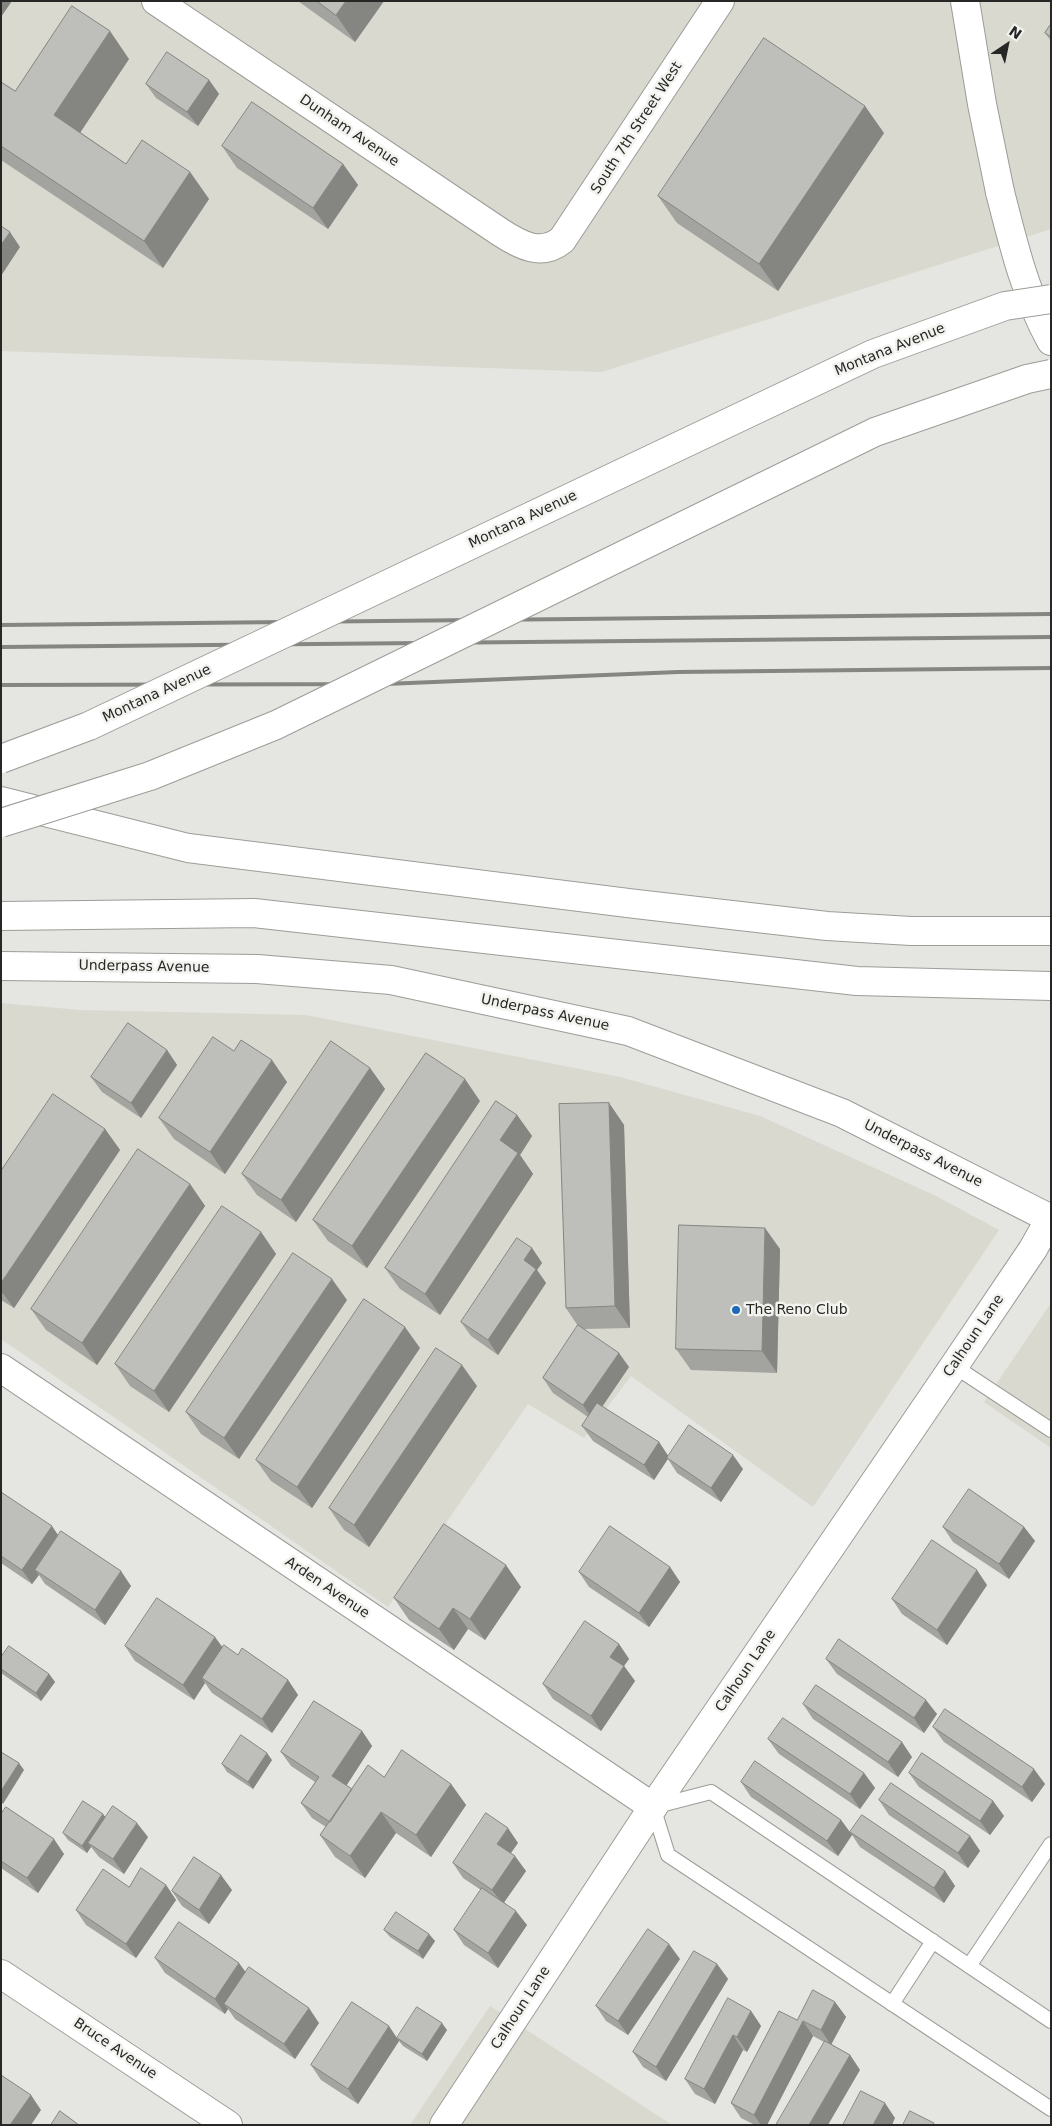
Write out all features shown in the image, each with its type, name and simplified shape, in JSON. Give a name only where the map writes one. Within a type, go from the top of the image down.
[{"type":"main road","name":"Dunham Avenue","points":[[156,1],[518,244],[538,249],[547,248]]},
{"type":"main road","name":"South 7th Street West","points":[[547,248],[562,240],[720,1]]},
{"type":"main road","points":[[965,1],[982,104],[1000,192],[1024,281],[1039,319],[1051,341]]},
{"type":"main road","name":"Montana Avenue","points":[[1,759],[89,726],[873,354],[1005,306],[1051,299]]},
{"type":"main road","points":[[1,823],[150,776],[276,726],[875,432],[1028,379],[1051,374]]},
{"type":"main road","points":[[1,801],[188,848],[763,920],[883,929],[1051,932]]},
{"type":"main road","points":[[1,916],[254,913],[848,980],[1051,986]]},
{"type":"main road","name":"Underpass Avenue","points":[[1,966],[257,969],[391,980],[628,1031],[842,1113],[1050,1219]]},
{"type":"main road","name":"Calhoun Lane","points":[[444,2125],[652,1808],[954,1366],[1033,1248],[1050,1219]]},
{"type":"main road","name":"Arden Avenue","points":[[1,1368],[652,1808]]},
{"type":"main road","name":"Bruce Avenue","points":[[1,1974],[228,2125]]},
{"type":"lane","points":[[954,1366],[1051,1430]]},
{"type":"lane","points":[[1051,2021],[711,1792],[652,1808],[668,1855],[1051,2109]]},
{"type":"lane","points":[[969,1966],[1051,1844]]},
{"type":"lane","points":[[892,2004],[933,1941]]},
{"type":"shaded area","points":[[1,1],[1051,1],[1051,229],[602,372],[1,351]]},
{"type":"shaded area","points":[[1,1003],[80,1010],[306,1015],[620,1077],[760,1116],[936,1196],[999,1230],[813,1507],[631,1376],[584,1438],[528,1404],[388,1607],[1,1339]]},
{"type":"shaded area","points":[[1051,1303],[1051,1448],[984,1402]]},
{"type":"shaded area","points":[[490,2006],[672,2125],[410,2125]]},
{"type":"building","points":[[317,1],[346,1],[336,15]]},
{"type":"building","points":[[72,6],[110,31],[54,115],[126,164],[142,140],[190,172],[144,241],[1,146],[1,82],[15,91]]},
{"type":"building","points":[[1051,24],[1051,37],[1045,33]]},
{"type":"building","points":[[764,38],[865,106],[759,264],[658,196]]},
{"type":"building","points":[[167,52],[209,80],[187,112],[146,84]]},
{"type":"building","points":[[252,102],[343,164],[313,208],[222,146]]},
{"type":"building","points":[[1,226],[10,232],[1,245]]},
{"type":"building","points":[[128,1023],[167,1050],[131,1103],[91,1077]]},
{"type":"building","points":[[213,1037],[234,1051],[241,1040],[272,1060],[210,1152],[159,1118]]},
{"type":"building","points":[[331,1041],[370,1068],[281,1200],[242,1174]]},
{"type":"building","points":[[426,1053],[465,1079],[352,1246],[313,1220]]},
{"type":"building","points":[[53,1094],[105,1129],[1,1283],[1,1171]]},
{"type":"building","points":[[496,1101],[517,1115],[500,1140],[518,1153],[425,1294],[385,1268]]},
{"type":"building","points":[[609,1103],[615,1306],[566,1308],[559,1104]]},
{"type":"building","points":[[138,1149],[190,1184],[82,1343],[31,1309]]},
{"type":"building","points":[[222,1206],[261,1232],[154,1391],[115,1364]]},
{"type":"building","points":[[679,1225],[765,1228],[762,1351],[676,1349]]},
{"type":"building","points":[[517,1238],[532,1248],[524,1260],[536,1269],[488,1340],[461,1322]]},
{"type":"building","points":[[293,1253],[332,1279],[224,1438],[186,1412]]},
{"type":"building","points":[[364,1299],[405,1327],[297,1487],[256,1460]]},
{"type":"building","points":[[578,1325],[619,1353],[583,1405],[543,1378]]},
{"type":"building","points":[[436,1348],[462,1365],[354,1525],[329,1508]]},
{"type":"building","points":[[597,1403],[659,1442],[644,1465],[582,1426]]},
{"type":"building","points":[[689,1425],[733,1455],[711,1488],[667,1458]]},
{"type":"building","points":[[969,1489],[1024,1527],[999,1564],[943,1527]]},
{"type":"building","points":[[1,1492],[52,1526],[22,1570],[1,1556]]},
{"type":"building","points":[[444,1524],[506,1565],[470,1619],[453,1608],[439,1629],[394,1598]]},
{"type":"building","points":[[610,1526],[670,1567],[639,1613],[579,1572]]},
{"type":"building","points":[[61,1531],[121,1571],[95,1610],[35,1570]]},
{"type":"building","points":[[932,1540],[977,1570],[937,1630],[892,1599]]},
{"type":"building","points":[[157,1598],[215,1637],[183,1685],[125,1646]]},
{"type":"building","points":[[585,1621],[619,1644],[610,1657],[624,1666],[591,1716],[543,1684]]},
{"type":"building","points":[[839,1639],[926,1700],[914,1718],[826,1659]]},
{"type":"building","points":[[224,1645],[238,1655],[242,1648],[288,1680],[262,1719],[202,1678]]},
{"type":"building","points":[[9,1646],[49,1674],[36,1693],[1,1669],[1,1657]]},
{"type":"building","points":[[816,1685],[902,1742],[888,1762],[803,1704]]},
{"type":"building","points":[[314,1701],[362,1731],[332,1776],[352,1789],[330,1822],[301,1803],[319,1777],[281,1752]]},
{"type":"building","points":[[945,1709],[1034,1769],[1022,1787],[933,1727]]},
{"type":"building","points":[[783,1718],[864,1773],[850,1794],[768,1739]]},
{"type":"building","points":[[241,1735],[267,1753],[248,1782],[222,1764]]},
{"type":"building","points":[[402,1750],[451,1784],[416,1835],[381,1812],[350,1856],[320,1835],[368,1765],[384,1777]]},
{"type":"building","points":[[1,1752],[19,1763],[1,1791]]},
{"type":"building","points":[[922,1753],[993,1801],[980,1821],[909,1773]]},
{"type":"building","points":[[755,1761],[841,1820],[827,1841],[741,1782]]},
{"type":"building","points":[[891,1783],[970,1836],[958,1853],[879,1800]]},
{"type":"building","points":[[83,1801],[103,1814],[82,1846],[63,1833]]},
{"type":"building","points":[[113,1806],[137,1823],[113,1859],[88,1843]]},
{"type":"building","points":[[6,1807],[54,1839],[27,1878],[1,1861],[1,1814]]},
{"type":"building","points":[[486,1813],[508,1828],[497,1844],[515,1856],[492,1890],[453,1863]]},
{"type":"building","points":[[862,1815],[945,1871],[934,1888],[850,1832]]},
{"type":"building","points":[[194,1857],[221,1875],[199,1910],[172,1891]]},
{"type":"building","points":[[141,1868],[166,1885],[126,1944],[76,1910],[103,1869],[129,1887]]},
{"type":"building","points":[[482,1888],[516,1911],[488,1953],[454,1930]]},
{"type":"building","points":[[396,1912],[429,1934],[418,1951],[384,1930]]},
{"type":"building","points":[[179,1922],[239,1963],[215,1999],[155,1958]]},
{"type":"building","points":[[648,1929],[669,1944],[618,2021],[596,2006]]},
{"type":"building","points":[[694,1951],[717,1964],[656,2067],[633,2052]]},
{"type":"building","points":[[249,1967],[309,2008],[284,2044],[224,2004]]},
{"type":"building","points":[[813,1990],[835,2002],[821,2030],[803,2021],[754,2115],[731,2103],[779,2011],[797,2020]]},
{"type":"building","points":[[728,1998],[751,2011],[737,2037],[733,2035],[704,2089],[685,2079]]},
{"type":"building","points":[[352,2002],[389,2026],[348,2089],[311,2065]]},
{"type":"building","points":[[417,2007],[442,2023],[422,2054],[397,2038]]},
{"type":"building","points":[[825,2041],[850,2055],[809,2125],[776,2125]]},
{"type":"building","points":[[1,2075],[31,2095],[10,2125],[1,2125]]},
{"type":"building","points":[[861,2091],[885,2103],[873,2125],[843,2125]]},
{"type":"building","points":[[60,2111],[79,2125],[51,2125]]},
{"type":"building","points":[[910,2111],[934,2123],[933,2125],[903,2125]]},
{"type":"railway","points":[[1,625],[1051,614]]},
{"type":"railway","points":[[1,647],[1051,637]]},
{"type":"railway","points":[[1,685],[385,684],[678,672],[1051,668]]},
{"type":"place","name":"The Reno Club","points":[[736,1310]]}]
